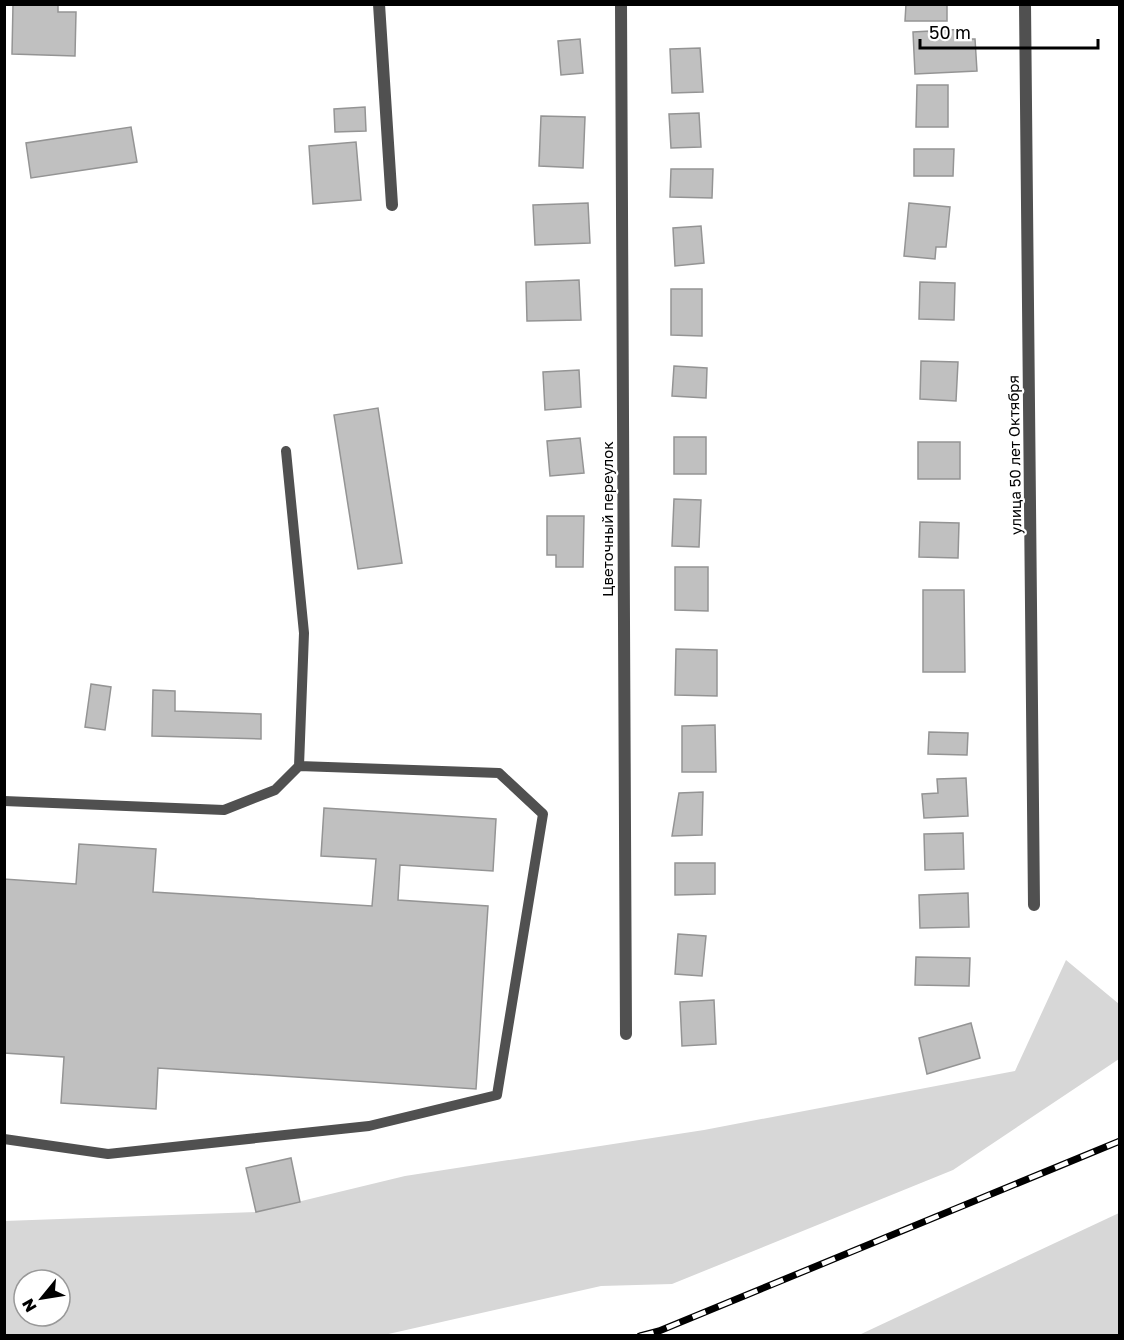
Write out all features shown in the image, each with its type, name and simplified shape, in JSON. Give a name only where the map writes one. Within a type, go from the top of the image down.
[{"type":"street","points":[[379,4],[392,205]]},
{"type":"street","name":"Цветочный переулок","points":[[621,4],[626,1034]]},
{"type":"street","name":"улица 50 лет Октября","points":[[1025,4],[1034,905]]},
{"type":"lane","points":[[4,801],[224,810],[275,790],[299,766],[304,633],[286,451]]},
{"type":"lane","points":[[4,1139],[108,1154],[369,1126],[497,1095],[543,813],[499,773],[299,766]]},
{"type":"shaded area","points":[[1066,960],[1119,1004],[1119,1059],[953,1170],[672,1284],[601,1286],[384,1335],[5,1335],[4,1221],[256,1212],[405,1176],[704,1130],[1015,1071]]},
{"type":"shaded area","points":[[1119,1213],[1119,1335],[859,1335]]},
{"type":"building","points":[[13,4],[58,4],[58,12],[76,12],[75,56],[12,54]]},
{"type":"building","points":[[906,4],[947,4],[947,21],[905,21]]},
{"type":"building","points":[[966,29],[966,39],[975,39],[977,71],[915,74],[913,32]]},
{"type":"building","points":[[580,39],[583,73],[561,75],[558,41]]},
{"type":"building","points":[[700,48],[703,92],[672,93],[670,49]]},
{"type":"building","points":[[917,85],[948,85],[948,127],[916,127]]},
{"type":"building","points":[[365,107],[366,131],[335,132],[334,109]]},
{"type":"building","points":[[699,113],[701,147],[671,148],[669,114]]},
{"type":"building","points":[[541,116],[585,117],[583,168],[539,166]]},
{"type":"building","points":[[131,127],[137,162],[31,178],[26,143]]},
{"type":"building","points":[[356,142],[361,200],[313,204],[309,146]]},
{"type":"building","points":[[914,149],[954,149],[953,176],[914,176]]},
{"type":"building","points":[[671,169],[713,169],[712,198],[670,197]]},
{"type":"building","points":[[588,203],[590,243],[535,245],[533,205]]},
{"type":"building","points":[[909,203],[950,207],[946,247],[936,247],[935,259],[904,256]]},
{"type":"building","points":[[701,226],[704,263],[675,266],[673,228]]},
{"type":"building","points":[[579,280],[581,320],[527,321],[526,282]]},
{"type":"building","points":[[920,282],[955,283],[954,320],[919,319]]},
{"type":"building","points":[[671,289],[702,289],[702,336],[671,335]]},
{"type":"building","points":[[921,361],[958,362],[956,401],[920,399]]},
{"type":"building","points":[[674,366],[707,368],[706,398],[672,396]]},
{"type":"building","points":[[579,370],[581,407],[545,410],[543,372]]},
{"type":"building","points":[[378,408],[402,563],[358,569],[334,415]]},
{"type":"building","points":[[674,437],[706,437],[706,474],[674,474]]},
{"type":"building","points":[[580,438],[584,473],[550,476],[547,441]]},
{"type":"building","points":[[918,442],[960,442],[960,479],[918,479]]},
{"type":"building","points":[[674,499],[701,500],[699,547],[672,546]]},
{"type":"building","points":[[547,516],[584,516],[583,567],[556,567],[556,555],[547,555]]},
{"type":"building","points":[[920,522],[959,523],[958,558],[919,557]]},
{"type":"building","points":[[675,567],[708,567],[708,611],[675,610]]},
{"type":"building","points":[[923,590],[964,590],[965,672],[923,672]]},
{"type":"building","points":[[676,649],[717,650],[717,696],[675,695]]},
{"type":"building","points":[[91,684],[111,687],[105,730],[85,727]]},
{"type":"building","points":[[153,690],[175,691],[175,711],[261,714],[261,739],[152,736]]},
{"type":"building","points":[[715,725],[716,772],[682,772],[682,726]]},
{"type":"building","points":[[929,732],[968,733],[967,755],[928,754]]},
{"type":"building","points":[[966,778],[968,816],[924,818],[922,794],[938,793],[937,779]]},
{"type":"building","points":[[703,792],[702,835],[672,836],[679,793]]},
{"type":"building","points":[[324,808],[496,819],[493,871],[400,865],[398,900],[488,906],[476,1089],[158,1068],[156,1109],[61,1103],[64,1057],[4,1053],[4,879],[76,884],[79,844],[156,849],[153,892],[372,906],[376,859],[321,856]]},
{"type":"building","points":[[963,833],[964,869],[925,870],[924,834]]},
{"type":"building","points":[[675,863],[715,863],[715,894],[675,895]]},
{"type":"building","points":[[968,893],[969,927],[920,928],[919,895]]},
{"type":"building","points":[[678,934],[706,936],[702,976],[675,974]]},
{"type":"building","points":[[916,957],[970,958],[969,986],[915,985]]},
{"type":"building","points":[[714,1000],[716,1044],[682,1046],[680,1002]]},
{"type":"building","points":[[971,1023],[980,1058],[927,1074],[919,1038]]},
{"type":"building","points":[[291,1158],[300,1202],[256,1212],[246,1168]]},
{"type":"railway","points":[[640,1336],[659,1331],[1120,1141]]}]
